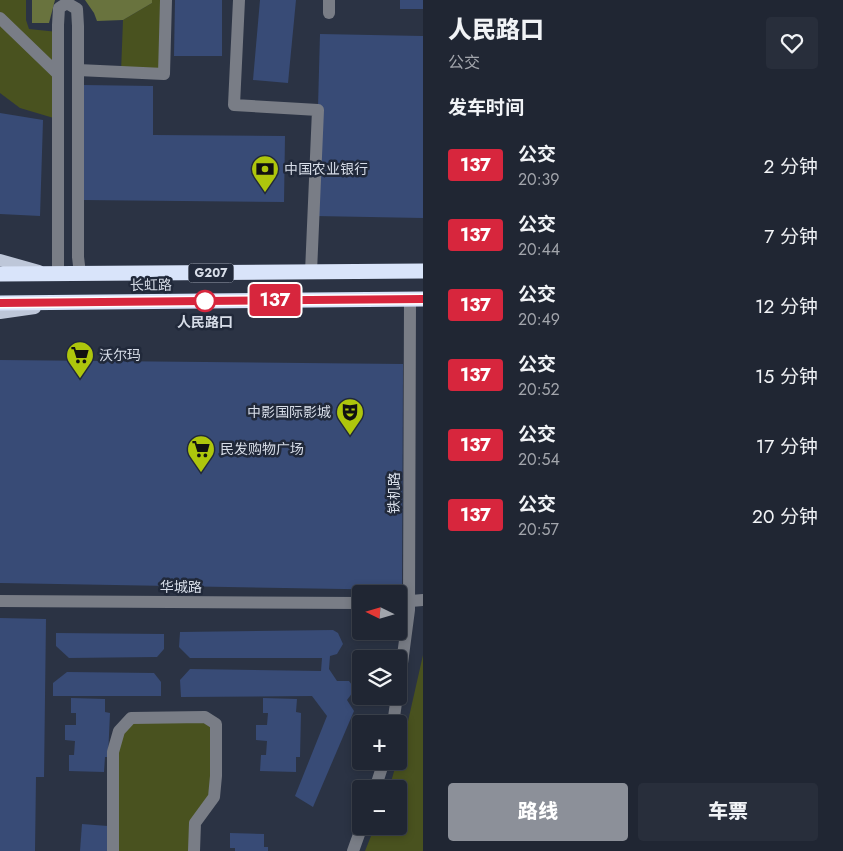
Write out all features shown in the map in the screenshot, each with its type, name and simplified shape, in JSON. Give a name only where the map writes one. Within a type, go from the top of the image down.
[{"type":"highway","name":"长虹路","points":[[0,274],[423,271]]},
{"type":"highway","points":[[72,302],[77,274]]},
{"type":"highway","name":"长虹路","points":[[0,303],[416,299]]},
{"type":"main road","points":[[0,260],[53,274]]},
{"type":"main road","points":[[0,313],[72,302]]},
{"type":"street","points":[[78,70],[164,74],[166,0]]},
{"type":"street","points":[[239,0],[234,105],[318,110],[311,272]]},
{"type":"street","points":[[329,0],[329,13]]},
{"type":"street","points":[[53,274],[59,8],[67,3],[77,9],[77,274]]},
{"type":"street","points":[[0,18],[58,74]]},
{"type":"street","name":"铁机路","points":[[405,585],[416,299]]},
{"type":"street","name":"华城路","points":[[0,601],[160,597],[352,603]]},
{"type":"street","points":[[408,601],[423,600]]},
{"type":"street","points":[[113,851],[113,752],[120,731],[131,718],[204,717],[216,724],[216,776],[214,797],[194,823],[194,851]]},
{"type":"street","points":[[353,851],[359,835]]},
{"type":"shaded area","points":[[0,0],[26,0],[26,20],[29,29],[58,32],[57,119],[20,108],[0,93]]},
{"type":"shaded area","points":[[32,0],[55,0],[49,23],[32,23]]},
{"type":"shaded area","points":[[85,0],[152,0],[152,3],[123,20],[97,21]]},
{"type":"shaded area","points":[[152,0],[166,0],[164,74],[121,72],[123,20],[152,3]]},
{"type":"shaded area","points":[[423,655],[423,851],[365,851],[371,835],[407,835],[407,780],[392,780],[394,770],[407,770],[407,726]]},
{"type":"shaded area","points":[[131,718],[216,724],[214,797],[195,823],[194,851],[113,851],[113,752]]},
{"type":"building","points":[[175,0],[222,0],[222,56],[174,56]]},
{"type":"building","points":[[260,0],[296,0],[288,83],[253,80]]},
{"type":"building","points":[[400,0],[423,0],[423,9],[400,9]]},
{"type":"building","points":[[320,34],[423,36],[423,218],[315,216]]},
{"type":"building","points":[[83,85],[153,86],[153,135],[285,136],[284,202],[82,200]]},
{"type":"building","points":[[0,113],[43,120],[40,216],[0,214]]},
{"type":"building","name":"民发购物广场","points":[[0,360],[403,364],[402,585],[352,585],[352,589],[0,583]]},
{"type":"building","points":[[0,618],[46,619],[44,777],[36,777],[35,851],[0,851]]},
{"type":"building","points":[[333,630],[338,633],[343,644],[337,654],[330,656],[329,669],[337,681],[349,681],[352,685],[352,693],[347,700],[354,711],[313,807],[295,796],[327,716],[312,696],[181,697],[180,680],[190,669],[321,671],[322,658],[190,658],[179,647],[180,632]]},
{"type":"building","points":[[56,633],[164,634],[164,649],[157,657],[69,658],[56,646]]},
{"type":"building","points":[[67,672],[154,673],[161,682],[161,696],[53,696],[53,683]]},
{"type":"building","points":[[71,698],[105,699],[105,712],[110,713],[108,757],[105,757],[104,772],[69,771],[69,755],[74,755],[75,741],[65,740],[65,725],[76,725],[76,713],[71,713]]},
{"type":"building","points":[[263,698],[297,699],[296,712],[301,713],[300,757],[296,757],[296,772],[260,771],[261,755],[266,755],[267,741],[256,740],[256,725],[267,725],[268,713],[263,713]]},
{"type":"building","points":[[82,824],[108,826],[107,851],[80,851]]},
{"type":"building","points":[[230,833],[264,834],[264,847],[268,847],[268,851],[235,851],[235,848],[230,848]]},
{"type":"bus line","name":"137","points":[[0,303],[423,299]]},
{"type":"place","name":"中国农业银行","points":[[265,193]]},
{"type":"place","name":"人民路口","points":[[205,301]]},
{"type":"place","name":"沃尔玛","points":[[80,379]]},
{"type":"place","name":"中影国际影城","points":[[350,436]]},
{"type":"place","name":"民发购物广场","points":[[201,473]]}]
